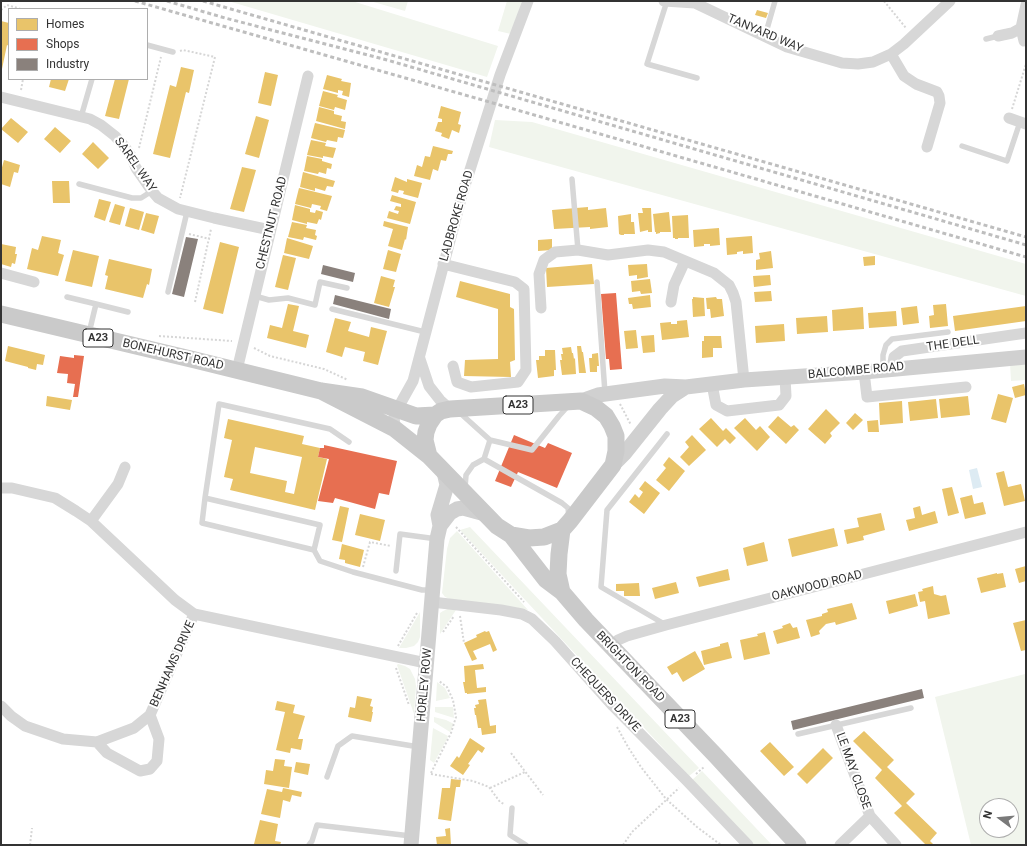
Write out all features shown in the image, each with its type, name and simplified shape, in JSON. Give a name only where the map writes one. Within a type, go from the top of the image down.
[{"type":"main road","name":"BONEHURST ROAD","points":[[1,314],[321,391],[362,397],[416,416],[434,415]]},
{"type":"main road","name":"BALCOMBE ROAD","points":[[434,415],[452,408],[577,401],[598,395],[612,397],[647,388],[665,386],[686,387],[744,380],[864,372],[1026,357]]},
{"type":"main road","name":"BALCOMBE ROAD","points":[[566,525],[613,465],[624,454],[660,409],[672,396],[686,387]]},
{"type":"main road","points":[[647,388],[657,398],[660,409]]},
{"type":"main road","name":"BONEHURST ROAD","points":[[321,391],[395,428],[429,456]]},
{"type":"main road","name":"BALCOMBE ROAD","points":[[577,401],[596,408],[606,416],[612,426],[616,436],[616,450],[613,465]]},
{"type":"main road","points":[[429,456],[426,447],[426,432],[434,415]]},
{"type":"main road","name":"BRIGHTON ROAD","points":[[429,456],[466,492],[497,526],[511,535],[546,580],[562,592],[611,647],[716,756],[798,845]]},
{"type":"main road","name":"HORLEY ROW","points":[[411,840],[424,774],[420,747],[432,596],[443,529],[438,515],[447,485],[444,472]]},
{"type":"main road","points":[[443,529],[450,513],[457,508],[463,508],[485,514]]},
{"type":"main road","points":[[562,592],[558,567],[559,554],[566,525]]},
{"type":"main road","name":"A23","points":[[511,535],[529,538],[544,537],[566,525]]},
{"type":"street","name":"LADBROKE ROAD","points":[[395,428],[394,415],[413,381],[420,358],[425,332],[462,195],[500,75],[528,1]]},
{"type":"street","name":"TANYARD WAY","points":[[664,1],[702,3],[787,47],[842,63],[858,64],[873,62],[891,54],[913,37],[950,1]]},
{"type":"street","points":[[1024,41],[1022,28],[1026,4]]},
{"type":"street","points":[[998,36],[1012,33],[1022,28]]},
{"type":"street","points":[[891,54],[904,76],[916,84],[937,92],[940,96],[940,103],[927,147]]},
{"type":"street","name":"CHESTNUT ROAD","points":[[237,370],[308,76]]},
{"type":"street","name":"SAREL WAY","points":[[1,97],[81,117],[101,125],[116,136],[131,156],[136,168],[158,198],[183,210],[270,230]]},
{"type":"street","points":[[541,308],[539,274],[544,260],[555,252],[578,250],[608,255],[656,250],[714,273],[729,286],[736,302],[744,380]]},
{"type":"street","points":[[671,302],[674,285],[685,261]]},
{"type":"street","points":[[443,264],[515,282],[524,289],[526,370],[518,382],[471,387],[458,382],[453,366]]},
{"type":"street","points":[[1,273],[34,282]]},
{"type":"street","name":"THE DELL","points":[[888,369],[894,357],[902,351],[1026,333]]},
{"type":"street","name":"LADBROKE ROAD","points":[[420,358],[429,386],[440,400],[452,408]]},
{"type":"street","points":[[864,372],[867,397],[966,387]]},
{"type":"street","points":[[712,384],[716,405],[726,411],[779,405],[786,396],[785,377]]},
{"type":"street","points":[[91,522],[118,484],[125,467]]},
{"type":"street","name":"BENHAMS DRIVE","points":[[1,488],[12,488],[55,498],[91,522],[175,600],[194,614],[426,663]]},
{"type":"street","name":"OAKWOOD ROAD","points":[[611,647],[618,640],[627,636],[666,625],[1026,532]]},
{"type":"street","name":"CHEQUERS DRIVE","points":[[432,596],[522,614],[532,619],[555,641],[613,706],[748,845]]},
{"type":"street","name":"BENHAMS DRIVE","points":[[1,706],[11,716],[25,726],[63,739],[97,742],[134,728],[150,715],[194,614]]},
{"type":"street","points":[[97,742],[107,753],[140,771],[150,769],[157,761],[159,739],[150,715]]},
{"type":"street","name":"LE MAY CLOSE","points":[[836,725],[870,816],[896,845]]},
{"type":"street","name":"LE MAY CLOSE","points":[[840,845],[870,816]]},
{"type":"lane","points":[[667,1],[648,64],[696,78]]},
{"type":"lane","points":[[765,36],[775,1]]},
{"type":"lane","points":[[986,39],[998,36]]},
{"type":"lane","points":[[148,45],[173,52]]},
{"type":"lane","points":[[81,117],[92,80]]},
{"type":"lane","points":[[962,146],[1007,161],[1018,121]]},
{"type":"lane","points":[[572,179],[578,250]]},
{"type":"lane","points":[[79,184],[132,198],[141,198],[152,191]]},
{"type":"lane","points":[[168,292],[182,233],[183,210]]},
{"type":"lane","points":[[255,296],[269,300],[288,298],[315,305],[320,282],[346,288]]},
{"type":"lane","points":[[597,282],[612,397]]},
{"type":"lane","points":[[67,297],[128,312]]},
{"type":"lane","points":[[88,335],[96,304]]},
{"type":"lane","points":[[332,309],[425,332]]},
{"type":"lane","points":[[888,369],[883,355],[886,345],[892,339],[948,332]]},
{"type":"lane","points":[[452,408],[490,440],[532,450],[559,416],[577,401]]},
{"type":"lane","points":[[314,550],[202,523],[219,404],[330,429],[348,442]]},
{"type":"lane","points":[[666,625],[601,588],[607,510],[667,434]]},
{"type":"lane","points":[[466,492],[466,475],[473,465],[484,459],[490,440]]},
{"type":"lane","points":[[484,459],[562,503],[568,508],[566,525]]},
{"type":"lane","points":[[205,498],[320,525],[314,550],[320,561],[422,590],[432,596]]},
{"type":"lane","points":[[396,571],[400,534],[443,529]]},
{"type":"lane","points":[[798,734],[911,708]]},
{"type":"lane","points":[[327,777],[338,746],[352,736],[420,747]]},
{"type":"lane","points":[[512,808],[510,835],[526,845]]},
{"type":"lane","points":[[309,845],[312,841],[317,825],[411,840]]},
{"type":"path","points":[[884,1],[913,37]]},
{"type":"path","points":[[1,10],[8,5],[17,8]]},
{"type":"path","points":[[131,156],[138,150],[163,49]]},
{"type":"path","points":[[173,52],[184,50],[214,57],[183,210]]},
{"type":"path","points":[[1018,121],[1026,64]]},
{"type":"path","points":[[195,302],[214,218]]},
{"type":"path","points":[[182,233],[210,239]]},
{"type":"path","points":[[244,341],[270,356],[324,369],[353,382]]},
{"type":"path","points":[[612,397],[633,430]]},
{"type":"path","points":[[443,529],[530,609],[532,619]]},
{"type":"path","points":[[362,574],[370,542],[398,548]]},
{"type":"path","points":[[442,633],[457,611],[460,615],[464,643]]},
{"type":"path","points":[[436,679],[447,687],[453,700],[456,717],[452,733],[424,774],[473,781],[489,786],[500,802],[512,808]]},
{"type":"path","points":[[613,706],[610,712],[628,747],[666,799],[697,827],[721,845]]},
{"type":"path","points":[[511,753],[543,795]]},
{"type":"path","points":[[695,775],[704,768]]},
{"type":"path","points":[[490,788],[526,772]]},
{"type":"path","points":[[623,845],[632,832],[682,785]]},
{"type":"path","points":[[30,845],[32,828]]},
{"type":"shaded area","points":[[228,1],[352,1],[498,46],[487,77]]},
{"type":"shaded area","points":[[370,1],[408,1],[405,11]]},
{"type":"shaded area","points":[[507,1],[522,1],[511,34],[498,31]]},
{"type":"shaded area","points":[[495,120],[532,122],[1026,264],[1026,296],[489,147]]},
{"type":"shaded area","points":[[1026,362],[1026,380],[1011,381],[1010,363]]},
{"type":"shaded area","points":[[977,468],[982,487],[973,489],[969,470]]},
{"type":"shaded area","points":[[470,527],[699,768],[689,776],[460,530]]},
{"type":"shaded area","points":[[457,531],[528,610],[450,599],[445,597],[442,593],[447,549],[450,538]]},
{"type":"shaded area","points":[[450,608],[456,610],[440,634],[440,613]]},
{"type":"shaded area","points":[[420,612],[420,637],[418,642],[414,646],[399,648]]},
{"type":"shaded area","points":[[398,664],[410,669],[415,679],[414,714],[397,665]]},
{"type":"shaded area","points":[[1025,674],[1026,845],[971,845],[935,697]]},
{"type":"shaded area","points":[[437,682],[445,688],[450,698],[436,701]]},
{"type":"shaded area","points":[[435,707],[453,707],[454,718],[435,712]]},
{"type":"shaded area","points":[[434,717],[454,724],[450,732],[434,722]]},
{"type":"shaded area","points":[[433,728],[448,736],[434,763],[430,760]]},
{"type":"shaded area","points":[[702,771],[772,845],[753,845],[692,780]]},
{"type":"building: Homes","points":[[757,10],[768,13],[766,18],[755,15]]},
{"type":"building: Homes","points":[[1,21],[8,23],[8,46],[2,69]]},
{"type":"building: Homes","points":[[181,67],[194,70],[189,93],[186,92],[170,158],[153,154],[170,85],[176,87]]},
{"type":"building: Homes","points":[[265,72],[278,75],[271,106],[258,103]]},
{"type":"building: Homes","points":[[327,75],[342,79],[341,81],[351,83],[349,97],[342,95],[343,91],[338,90],[338,93],[323,89]]},
{"type":"building: Homes","points":[[51,80],[69,80],[65,91],[49,87]]},
{"type":"building: Homes","points":[[115,80],[129,80],[119,119],[105,116]]},
{"type":"building: Homes","points":[[323,91],[338,95],[337,97],[347,100],[345,110],[335,107],[334,110],[319,106]]},
{"type":"building: Homes","points":[[441,106],[461,112],[458,124],[461,125],[459,133],[452,130],[449,139],[441,136],[442,133],[435,131],[438,122],[442,122],[442,119],[438,118]]},
{"type":"building: Homes","points":[[319,107],[334,111],[334,114],[342,116],[341,121],[346,122],[345,129],[316,121]]},
{"type":"building: Homes","points":[[256,116],[269,120],[259,158],[245,154]]},
{"type":"building: Homes","points":[[11,118],[28,132],[18,143],[1,129]]},
{"type":"building: Homes","points":[[315,123],[345,130],[343,138],[338,137],[337,142],[327,140],[326,142],[311,138]]},
{"type":"building: Homes","points":[[55,127],[71,141],[60,153],[44,139]]},
{"type":"building: Homes","points":[[311,140],[326,143],[325,146],[336,148],[333,158],[307,155]]},
{"type":"building: Homes","points":[[93,142],[109,158],[98,169],[82,154]]},
{"type":"building: Homes","points":[[433,146],[453,151],[452,154],[448,154],[446,161],[441,160],[438,171],[433,169],[430,180],[414,176],[417,165],[422,167],[425,156],[430,157]]},
{"type":"building: Homes","points":[[307,156],[322,159],[322,161],[332,164],[331,169],[327,168],[326,174],[304,171]]},
{"type":"building: Homes","points":[[4,160],[20,165],[18,173],[14,172],[10,187],[1,184],[1,171]]},
{"type":"building: Homes","points":[[242,167],[256,170],[244,212],[230,209]]},
{"type":"building: Homes","points":[[303,172],[335,181],[333,187],[327,186],[325,191],[315,188],[315,191],[300,187]]},
{"type":"building: Homes","points":[[395,177],[407,182],[407,179],[422,183],[418,198],[403,194],[404,191],[399,190],[398,193],[391,191]]},
{"type":"building: Homes","points":[[52,181],[69,181],[70,203],[53,203]]},
{"type":"building: Homes","points":[[299,188],[332,196],[327,211],[320,209],[321,206],[312,204],[311,208],[295,204]]},
{"type":"building: Homes","points":[[392,195],[416,202],[410,224],[387,218],[389,211],[398,214],[399,211],[394,210],[396,206],[401,207],[401,204],[390,201]]},
{"type":"building: Homes","points":[[99,199],[111,202],[105,221],[94,217]]},
{"type":"building: Homes","points":[[115,204],[125,207],[120,225],[109,222]]},
{"type":"building: Homes","points":[[295,205],[310,209],[310,212],[315,213],[316,210],[323,212],[321,220],[319,219],[317,224],[307,222],[307,224],[292,220]]},
{"type":"building: Homes","points":[[588,207],[588,210],[606,208],[608,227],[590,229],[590,227],[554,229],[552,210]]},
{"type":"building: Homes","points":[[130,208],[144,212],[139,230],[125,226]]},
{"type":"building: Homes","points":[[642,208],[651,208],[652,232],[648,232],[648,230],[640,232],[638,213],[643,213]]},
{"type":"building: Homes","points":[[669,212],[671,232],[660,232],[656,234],[653,214]]},
{"type":"building: Homes","points":[[146,213],[159,216],[154,234],[141,230]]},
{"type":"building: Homes","points":[[631,214],[631,222],[634,222],[635,234],[619,234],[618,216]]},
{"type":"building: Homes","points":[[688,215],[689,238],[673,238],[672,216]]},
{"type":"building: Homes","points":[[384,221],[408,227],[406,240],[405,239],[402,250],[388,246],[393,229],[383,226]]},
{"type":"building: Homes","points":[[292,222],[307,225],[306,228],[316,230],[316,240],[304,237],[303,240],[288,237]]},
{"type":"building: Homes","points":[[719,228],[720,245],[710,246],[710,244],[704,244],[704,246],[694,247],[693,230]]},
{"type":"building: Homes","points":[[42,236],[61,240],[58,253],[64,255],[58,276],[27,269],[32,248],[38,250]]},
{"type":"building: Homes","points":[[752,236],[753,253],[743,254],[743,251],[737,252],[737,254],[727,255],[726,238]]},
{"type":"building: Homes","points":[[287,238],[313,246],[309,259],[284,253]]},
{"type":"building: Homes","points":[[552,239],[552,250],[538,251],[538,240]]},
{"type":"building: Homes","points":[[220,242],[239,247],[223,314],[203,309]]},
{"type":"building: Homes","points":[[1,244],[16,247],[15,254],[17,254],[15,264],[12,263],[11,267],[1,264]]},
{"type":"building: Homes","points":[[73,250],[99,256],[92,287],[65,281]]},
{"type":"building: Homes","points":[[388,250],[401,254],[396,272],[383,269]]},
{"type":"building: Homes","points":[[771,251],[773,268],[756,270],[756,260],[760,259],[759,253]]},
{"type":"building: Homes","points":[[283,255],[296,258],[288,290],[275,287]]},
{"type":"building: Homes","points":[[875,256],[875,265],[864,266],[863,257]]},
{"type":"building: Homes","points":[[109,259],[152,269],[149,285],[147,284],[143,298],[105,289],[108,276],[105,275]]},
{"type":"building: Homes","points":[[592,264],[594,284],[547,287],[546,268]]},
{"type":"building: Homes","points":[[647,264],[648,277],[637,279],[637,275],[629,276],[628,265]]},
{"type":"building: Homes","points":[[770,275],[771,285],[754,287],[753,276]]},
{"type":"building: Homes","points":[[381,276],[395,280],[393,287],[395,287],[389,307],[374,303]]},
{"type":"building: Homes","points":[[650,279],[652,293],[641,294],[640,291],[632,292],[631,281]]},
{"type":"building: Homes","points":[[460,281],[510,294],[510,307],[514,309],[515,360],[510,362],[511,377],[464,376],[465,360],[498,359],[498,309],[456,297]]},
{"type":"building: Homes","points":[[771,291],[772,301],[755,302],[754,292]]},
{"type":"building: Homes","points":[[650,295],[651,307],[633,309],[632,304],[629,304],[628,298]]},
{"type":"building: Homes","points":[[693,297],[704,298],[705,316],[693,317]]},
{"type":"building: Homes","points":[[716,297],[717,299],[722,299],[724,316],[711,318],[710,309],[707,309],[706,298]]},
{"type":"building: Homes","points":[[288,304],[299,306],[293,331],[309,335],[306,348],[267,338],[270,325],[282,328]]},
{"type":"building: Homes","points":[[946,304],[948,326],[930,328],[929,316],[934,315],[933,305]]},
{"type":"building: Homes","points":[[917,306],[919,323],[903,325],[901,308]]},
{"type":"building: Homes","points":[[1026,306],[1026,321],[955,331],[953,316]]},
{"type":"building: Homes","points":[[863,307],[864,329],[833,331],[832,310]]},
{"type":"building: Homes","points":[[896,311],[897,326],[869,328],[868,313]]},
{"type":"building: Homes","points":[[827,316],[828,332],[797,334],[796,318]]},
{"type":"building: Homes","points":[[335,318],[351,322],[348,331],[369,337],[371,327],[387,331],[378,365],[363,361],[365,352],[345,347],[342,357],[326,352]]},
{"type":"building: Homes","points":[[687,320],[689,337],[662,340],[660,323],[671,322],[671,324],[677,324],[677,321]]},
{"type":"building: Homes","points":[[784,324],[785,341],[756,343],[755,326]]},
{"type":"building: Homes","points":[[636,330],[638,348],[626,349],[624,331]]},
{"type":"building: Homes","points":[[654,335],[655,352],[643,353],[641,336]]},
{"type":"building: Homes","points":[[704,336],[721,336],[722,348],[713,348],[713,357],[702,358],[702,341],[704,341]]},
{"type":"building: Homes","points":[[8,346],[45,355],[43,365],[37,364],[36,370],[5,361]]},
{"type":"building: Homes","points":[[577,346],[581,346],[583,352],[586,373],[579,373]]},
{"type":"building: Homes","points":[[571,347],[574,359],[575,358],[576,374],[562,375],[560,360],[562,360],[561,354],[563,354],[562,348]]},
{"type":"building: Homes","points":[[545,350],[555,350],[556,370],[554,370],[554,376],[538,378],[536,360],[539,360],[539,356],[545,356]]},
{"type":"building: Homes","points":[[598,353],[599,366],[597,366],[597,372],[590,372],[589,358],[592,358],[592,354]]},
{"type":"building: Homes","points":[[1024,384],[1026,395],[1015,398],[1012,387]]},
{"type":"building: Homes","points":[[998,394],[1013,398],[1006,423],[991,419]]},
{"type":"building: Homes","points":[[47,396],[72,400],[70,410],[46,406]]},
{"type":"building: Homes","points":[[968,396],[970,415],[941,418],[939,399]]},
{"type":"building: Homes","points":[[936,399],[938,418],[910,421],[908,402]]},
{"type":"building: Homes","points":[[902,401],[903,423],[880,425],[879,403]]},
{"type":"building: Homes","points":[[826,409],[840,423],[830,433],[832,436],[825,444],[808,429]]},
{"type":"building: Homes","points":[[855,413],[863,420],[853,430],[846,423]]},
{"type":"building: Homes","points":[[778,416],[791,427],[794,425],[799,430],[786,444],[768,427]]},
{"type":"building: Homes","points":[[711,418],[723,431],[726,428],[736,438],[730,444],[725,439],[717,447],[699,429]]},
{"type":"building: Homes","points":[[745,418],[756,430],[760,426],[770,437],[757,451],[734,428]]},
{"type":"building: Homes","points":[[228,419],[304,436],[302,444],[320,448],[318,457],[327,459],[315,510],[230,490],[233,479],[224,477],[232,440],[224,438]],"holes":[[[255,447],[302,457],[294,494],[285,492],[287,481],[250,473]]]},
{"type":"building: Homes","points":[[878,420],[879,432],[868,432],[867,421]]},
{"type":"building: Homes","points":[[692,435],[706,450],[689,466],[680,457],[689,447],[685,442]]},
{"type":"building: Homes","points":[[669,457],[685,471],[669,491],[656,480],[666,468],[663,465]]},
{"type":"building: Homes","points":[[1004,471],[1008,487],[1021,484],[1025,501],[1004,506],[996,473]]},
{"type":"building: Homes","points":[[645,481],[660,493],[644,514],[629,502],[635,494],[639,498],[643,492],[639,489]]},
{"type":"building: Homes","points":[[952,487],[959,513],[948,516],[942,489]]},
{"type":"building: Homes","points":[[972,495],[974,504],[983,502],[986,514],[965,519],[960,498]]},
{"type":"building: Homes","points":[[340,506],[349,508],[342,542],[332,540]]},
{"type":"building: Homes","points":[[920,506],[922,515],[935,511],[938,523],[909,531],[906,520],[915,518],[913,508]]},
{"type":"building: Homes","points":[[881,513],[885,530],[863,536],[864,540],[847,544],[844,530],[859,527],[857,518]]},
{"type":"building: Homes","points":[[360,514],[385,520],[380,541],[355,535]]},
{"type":"building: Homes","points":[[834,528],[838,546],[792,557],[788,539]]},
{"type":"building: Homes","points":[[764,542],[768,561],[747,566],[743,548]]},
{"type":"building: Homes","points":[[342,544],[364,550],[360,567],[345,563],[345,560],[339,559]]},
{"type":"building: Homes","points":[[1026,566],[1026,581],[1019,583],[1015,569]]},
{"type":"building: Homes","points":[[728,569],[730,580],[699,587],[696,577]]},
{"type":"building: Homes","points":[[1003,573],[1006,587],[981,593],[977,578]]},
{"type":"building: Homes","points":[[676,582],[679,593],[655,599],[652,588]]},
{"type":"building: Homes","points":[[639,583],[640,596],[624,596],[624,591],[616,591],[616,584]]},
{"type":"building: Homes","points":[[933,586],[934,594],[941,596],[946,595],[950,614],[928,619],[925,601],[920,602],[918,592],[923,591],[922,589]]},
{"type":"building: Homes","points":[[915,594],[918,606],[889,614],[886,601]]},
{"type":"building: Homes","points":[[852,603],[857,619],[836,625],[835,622],[826,624],[819,631],[820,634],[811,637],[806,620],[822,616],[822,614],[828,612],[827,609]]},
{"type":"building: Homes","points":[[1026,620],[1026,650],[1021,651],[1013,623]]},
{"type":"building: Homes","points":[[790,623],[793,628],[797,627],[800,638],[777,644],[773,631],[783,628],[782,626]]},
{"type":"building: Homes","points":[[489,631],[497,650],[493,652],[490,644],[473,651],[477,659],[472,661],[464,643],[477,637],[476,635]]},
{"type":"building: Homes","points":[[765,632],[770,654],[744,660],[740,640],[758,636],[757,634]]},
{"type":"building: Homes","points":[[728,642],[732,658],[704,665],[701,651],[720,646],[720,644]]},
{"type":"building: Homes","points":[[695,651],[705,669],[683,682],[677,672],[672,675],[667,667]]},
{"type":"building: Homes","points":[[483,664],[484,669],[475,670],[477,688],[486,687],[486,692],[465,693],[463,682],[465,682],[464,666]]},
{"type":"building: Homes","points":[[357,696],[372,699],[370,706],[373,707],[371,722],[348,717],[350,707],[355,708]]},
{"type":"building: Homes","points":[[486,699],[490,726],[496,725],[496,733],[482,735],[481,728],[478,728],[474,708],[476,708],[475,705],[479,704],[478,700]]},
{"type":"building: Homes","points":[[277,701],[295,705],[293,713],[305,716],[298,739],[303,739],[301,750],[291,748],[290,753],[276,750],[285,712],[275,710]]},
{"type":"building: Homes","points":[[864,731],[894,760],[887,767],[915,794],[906,803],[937,833],[930,841],[934,845],[923,845],[925,844],[894,813],[902,806],[875,778],[882,770],[853,741]]},
{"type":"building: Homes","points":[[470,738],[485,748],[482,753],[478,750],[468,764],[470,765],[463,775],[450,766],[457,756],[459,758]]},
{"type":"building: Homes","points":[[770,742],[794,767],[784,776],[760,751]]},
{"type":"building: Homes","points":[[823,748],[833,758],[807,784],[797,774]]},
{"type":"building: Homes","points":[[275,759],[285,760],[284,766],[292,767],[289,788],[264,784],[266,770],[273,771]]},
{"type":"building: Homes","points":[[296,762],[310,764],[308,775],[294,772]]},
{"type":"building: Homes","points":[[451,779],[461,780],[460,787],[456,787],[451,821],[438,819],[442,788],[450,788]]},
{"type":"building: Homes","points":[[283,788],[302,792],[301,797],[292,795],[290,802],[283,800],[280,818],[261,814],[267,789],[282,792]]},
{"type":"building: Homes","points":[[260,820],[278,824],[275,841],[281,842],[280,845],[254,844]]},
{"type":"building: Homes","points":[[450,828],[451,845],[437,845],[436,837],[446,836],[445,829]]},
{"type":"building: Shops","points":[[616,293],[622,369],[610,370],[609,359],[606,359],[601,294]]},
{"type":"building: Shops","points":[[74,355],[84,356],[78,397],[73,397],[75,384],[67,383],[68,374],[57,373],[60,356],[74,358]]},
{"type":"building: Shops","points":[[514,435],[545,448],[548,443],[572,453],[557,488],[518,472],[511,487],[495,481]]},
{"type":"building: Shops","points":[[324,445],[397,461],[389,495],[379,493],[375,509],[335,498],[333,503],[318,501],[329,459],[318,457],[320,448],[324,448]]},
{"type":"building: Industry","points":[[186,237],[198,239],[184,297],[172,294]]},
{"type":"building: Industry","points":[[323,265],[355,273],[353,282],[321,274]]},
{"type":"building: Industry","points":[[335,295],[391,309],[389,319],[333,304]]},
{"type":"building: Industry","points":[[922,689],[924,698],[793,730],[791,721]]},
{"type":"railway","points":[[135,1],[1026,257]]},
{"type":"railway","points":[[167,1],[225,18],[387,60],[1026,245]]},
{"type":"railway","points":[[203,1],[1026,237]]}]
